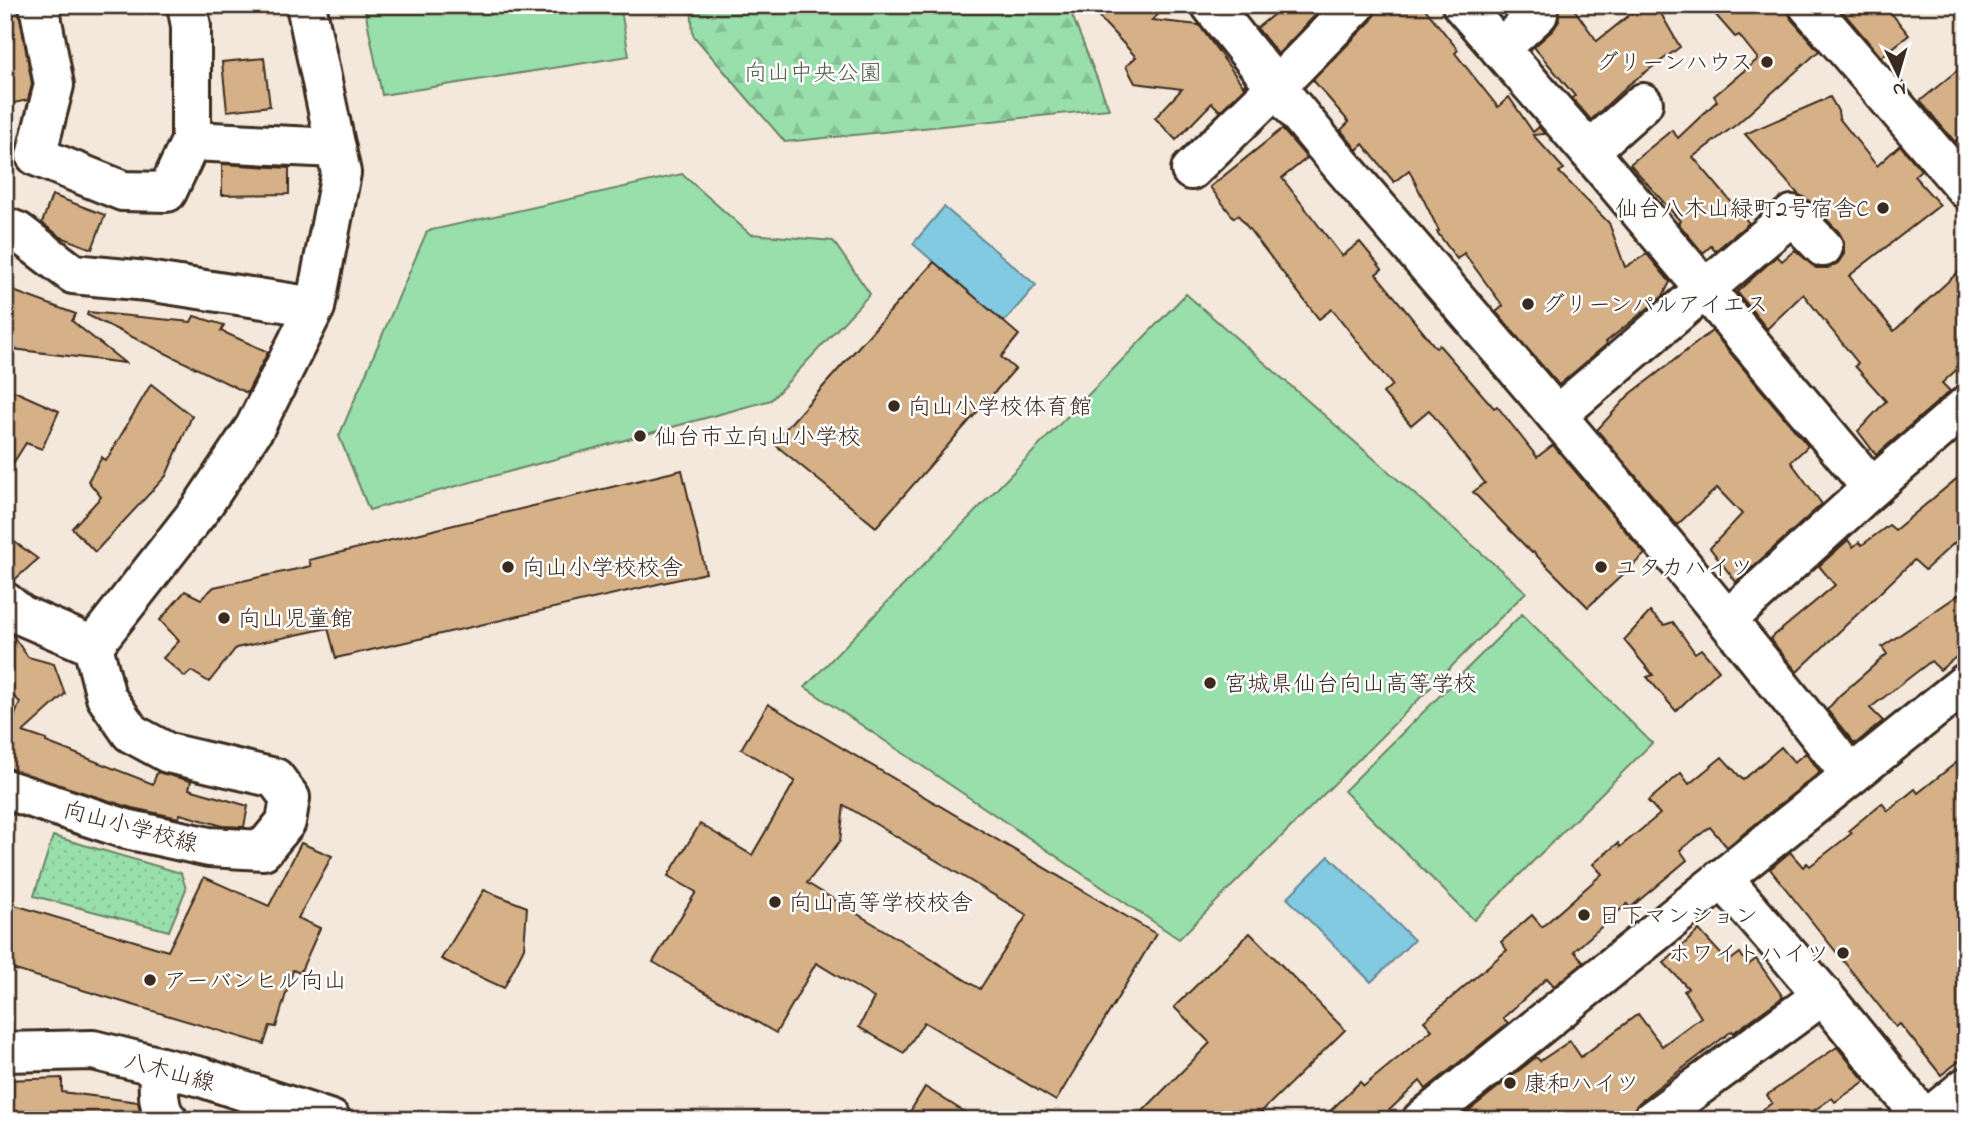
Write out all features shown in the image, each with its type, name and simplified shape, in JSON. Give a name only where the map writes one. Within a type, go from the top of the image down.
[{"type":"street","points":[[39,5],[54,85],[36,156],[123,191],[167,192],[191,141],[191,26],[187,5]]},
{"type":"street","points":[[5,602],[20,615],[93,646],[201,508],[255,427],[315,307],[341,173],[306,5]]},
{"type":"street","points":[[1211,5],[1275,88],[1557,415],[1728,619],[1850,774]]},
{"type":"street","points":[[1191,170],[1356,5]]},
{"type":"street","points":[[1462,5],[1589,151],[1872,488]]},
{"type":"street","points":[[1808,5],[1966,189]]},
{"type":"street","points":[[1500,49],[1538,14]]},
{"type":"street","points":[[1589,151],[1643,103]]},
{"type":"street","points":[[191,141],[336,148]]},
{"type":"street","points":[[1557,415],[1792,215],[1823,247]]},
{"type":"street","points":[[5,227],[18,232],[73,274],[147,281],[315,307]]},
{"type":"street","points":[[1728,619],[1966,405]]},
{"type":"street","name":"向山小学校線","points":[[5,789],[126,829],[209,847],[263,850],[286,822],[290,798],[275,778],[168,753],[131,733],[106,697],[93,646]]},
{"type":"street","points":[[1422,1120],[1966,683]]},
{"type":"street","points":[[1722,878],[1926,1120],[1966,1087]]},
{"type":"street","points":[[1652,1120],[1823,996]]},
{"type":"street","name":"八木山線","points":[[5,1052],[93,1050],[201,1077],[311,1116]]},
{"type":"street","points":[[159,1068],[163,1114],[168,1120]]},
{"type":"green space","points":[[364,5],[620,5],[629,56],[382,95]]},
{"type":"green space","name":"向山中央公園","points":[[691,5],[1068,5],[1109,109],[785,142],[693,35]]},
{"type":"green space","points":[[682,174],[750,234],[833,241],[870,294],[771,400],[369,510],[339,436],[427,231]]},
{"type":"green space","points":[[1186,294],[1526,592],[1179,939],[805,687]]},
{"type":"green space","points":[[1522,614],[1652,743],[1474,920],[1344,791]]},
{"type":"green space","points":[[53,836],[181,873],[186,889],[169,931],[34,896]]},
{"type":"water","points":[[944,207],[1036,285],[1004,322],[913,244]]},
{"type":"water","points":[[1329,856],[1414,940],[1371,982],[1287,898]]},
{"type":"building","points":[[5,5],[18,5],[32,84],[28,100],[5,105]]},
{"type":"building","points":[[1115,5],[1169,5],[1152,20],[1199,25],[1244,87],[1245,83],[1247,85],[1220,111],[1212,103],[1176,140],[1155,118],[1182,89],[1135,83],[1126,66],[1136,57],[1096,14],[1105,15]]},
{"type":"building","points":[[1285,5],[1325,5],[1278,54],[1257,28]]},
{"type":"building","points":[[1377,5],[1422,5],[1458,50],[1455,53],[1498,107],[1509,97],[1533,132],[1539,127],[1545,134],[1533,135],[1564,169],[1559,172],[1609,223],[1625,267],[1647,254],[1670,282],[1663,296],[1606,342],[1607,344],[1559,385],[1496,312],[1503,306],[1464,253],[1457,259],[1437,232],[1439,231],[1409,170],[1394,182],[1363,144],[1357,150],[1341,130],[1349,122],[1313,80],[1372,20]]},
{"type":"building","points":[[1557,5],[1571,5],[1597,41],[1642,5],[1656,5],[1680,47],[1628,85],[1591,120],[1572,98],[1575,96],[1534,47],[1559,21]]},
{"type":"building","points":[[1707,5],[1787,5],[1791,19],[1819,51],[1737,124],[1693,157],[1749,223],[1715,251],[1711,246],[1703,253],[1678,223],[1680,221],[1630,164],[1672,130],[1678,138],[1717,101],[1714,96],[1758,59],[1739,35],[1735,37]]},
{"type":"building","points":[[1837,5],[1891,5],[1887,8],[1909,35],[1881,57]]},
{"type":"building","points":[[264,58],[270,106],[227,111],[222,62]]},
{"type":"building","points":[[1966,63],[1966,133],[1955,142],[1920,101]]},
{"type":"building","points":[[1830,97],[1839,118],[1877,166],[1900,145],[1921,170],[1914,176],[1940,205],[1849,276],[1894,331],[1966,265],[1966,361],[1942,383],[1950,391],[1876,455],[1858,431],[1886,401],[1855,366],[1858,363],[1803,294],[1767,329],[1737,292],[1777,256],[1782,261],[1795,250],[1816,268],[1828,268],[1838,263],[1844,254],[1844,242],[1839,232],[1808,200],[1798,194],[1745,134]]},
{"type":"building","points":[[1282,129],[1307,158],[1282,178],[1342,256],[1360,242],[1382,269],[1376,274],[1436,348],[1439,345],[1494,408],[1497,406],[1537,457],[1553,445],[1645,554],[1588,607],[1473,492],[1485,483],[1429,410],[1411,425],[1383,393],[1392,385],[1332,309],[1319,319],[1238,215],[1234,218],[1210,187]]},
{"type":"building","points":[[222,164],[289,168],[289,194],[222,195]]},
{"type":"building","points":[[52,195],[105,215],[92,249],[61,237],[42,223]]},
{"type":"building","name":"向山小学校体育館","points":[[934,262],[1019,335],[1001,357],[1015,369],[876,527],[773,443]]},
{"type":"building","points":[[5,288],[76,314],[72,321],[125,363],[5,348]]},
{"type":"building","points":[[88,312],[191,322],[194,316],[224,325],[221,331],[268,352],[247,393],[87,315]]},
{"type":"building","points":[[1712,331],[1808,446],[1791,462],[1822,504],[1736,582],[1710,548],[1742,514],[1717,488],[1677,525],[1597,430],[1629,395]]},
{"type":"building","points":[[151,384],[192,416],[166,476],[95,552],[72,528],[101,497],[88,481],[102,457],[106,461]]},
{"type":"building","points":[[5,387],[59,411],[42,449],[26,443],[5,476]]},
{"type":"building","name":"向山小学校校舎","points":[[682,470],[706,573],[336,658],[328,628],[236,648],[209,682],[191,671],[185,677],[163,658],[179,641],[160,620],[185,591],[201,599],[214,587],[311,566],[309,560]]},
{"type":"building","points":[[1966,471],[1966,532],[1925,570],[1914,560],[1797,672],[1770,639],[1835,585],[1819,566],[1848,540],[1853,547],[1859,542],[1862,545],[1889,525],[1895,530]]},
{"type":"building","points":[[5,535],[38,559],[12,582],[5,581]]},
{"type":"building","points":[[1966,590],[1966,649],[1940,670],[1931,661],[1870,708],[1883,721],[1855,744],[1827,710],[1887,654],[1882,647]]},
{"type":"building","points":[[1650,612],[1664,625],[1673,622],[1695,653],[1701,649],[1719,670],[1676,711],[1647,677],[1653,675],[1624,640]]},
{"type":"building","points":[[5,630],[13,636],[28,657],[54,664],[65,694],[23,732],[153,784],[157,772],[191,781],[189,789],[248,806],[244,827],[223,826],[180,814],[179,818],[132,808],[5,768],[5,741],[20,702],[5,689]]},
{"type":"building","name":"向山高等学校校舎","points":[[768,704],[1156,934],[1056,1101],[924,1022],[904,1053],[859,1027],[874,998],[816,963],[776,1033],[653,962],[696,892],[668,876],[700,824],[752,855],[795,781],[741,749]],"holes":[[[844,805],[1027,915],[980,989],[807,883],[840,841]]]},
{"type":"building","points":[[1781,747],[1794,762],[1806,753],[1820,772],[1727,847],[1710,827],[1680,850],[1687,860],[1630,908],[1627,904],[1574,951],[1584,962],[1554,986],[1547,978],[1503,1018],[1508,1023],[1426,1089],[1420,1081],[1379,1120],[1321,1120],[1360,1082],[1364,1086],[1432,1030],[1424,1021],[1507,950],[1501,942],[1532,915],[1542,927],[1602,874],[1593,864],[1618,843],[1620,847],[1660,814],[1648,801],[1681,773],[1689,784],[1722,757],[1743,780]]},
{"type":"building","points":[[1966,755],[1966,1056],[1941,1075],[1900,1024],[1896,1027],[1770,869],[1790,852],[1803,867],[1807,863],[1810,866],[1852,833],[1849,830],[1882,803],[1888,811],[1915,789],[1918,793]]},
{"type":"building","points":[[301,843],[332,856],[298,918],[320,928],[300,973],[293,970],[276,1027],[270,1026],[264,1044],[5,967],[5,902],[168,951],[204,877],[269,906]]},
{"type":"building","points":[[484,890],[527,907],[524,948],[504,988],[441,959]]},
{"type":"building","points":[[1699,930],[1728,962],[1740,953],[1748,965],[1756,959],[1783,997],[1733,1033],[1732,1031],[1649,1094],[1627,1120],[1457,1120],[1536,1057],[1540,1061],[1570,1041],[1581,1057],[1638,1014],[1662,1046],[1701,1017],[1684,991],[1688,988],[1664,963]]},
{"type":"building","points":[[1250,933],[1345,1030],[1253,1120],[1134,1120],[1210,1043],[1174,1007]]},
{"type":"building","points":[[1837,1047],[1865,1081],[1835,1102],[1832,1098],[1800,1120],[1748,1120],[1772,1103],[1767,1095]]},
{"type":"building","points":[[62,1078],[62,1092],[138,1102],[142,1120],[71,1120],[71,1117],[5,1120],[5,1080]]},
{"type":"building","points":[[925,1087],[977,1120],[905,1120]]},
{"type":"place","name":"グリーンハウス","points":[[1767,62]]},
{"type":"place","name":"仙台八木山緑町2号宿舎C","points":[[1883,208]]},
{"type":"place","name":"グリーンパルアイエス","points":[[1528,304]]},
{"type":"place","name":"向山小学校体育館","points":[[894,406]]},
{"type":"place","name":"仙台市立向山小学校","points":[[640,436]]},
{"type":"place","name":"向山小学校校舎","points":[[508,567]]},
{"type":"place","name":"ユタカハイツ","points":[[1601,567]]},
{"type":"place","name":"向山児童館","points":[[224,618]]},
{"type":"place","name":"宮城県仙台向山高等学校","points":[[1210,683]]},
{"type":"place","name":"向山高等学校校舎","points":[[775,902]]},
{"type":"place","name":"日下マンション","points":[[1584,915]]},
{"type":"place","name":"ホワイトハイツ","points":[[1843,953]]},
{"type":"place","name":"アーバンヒル向山","points":[[150,980]]},
{"type":"place","name":"康和ハイツ","points":[[1510,1083]]}]
